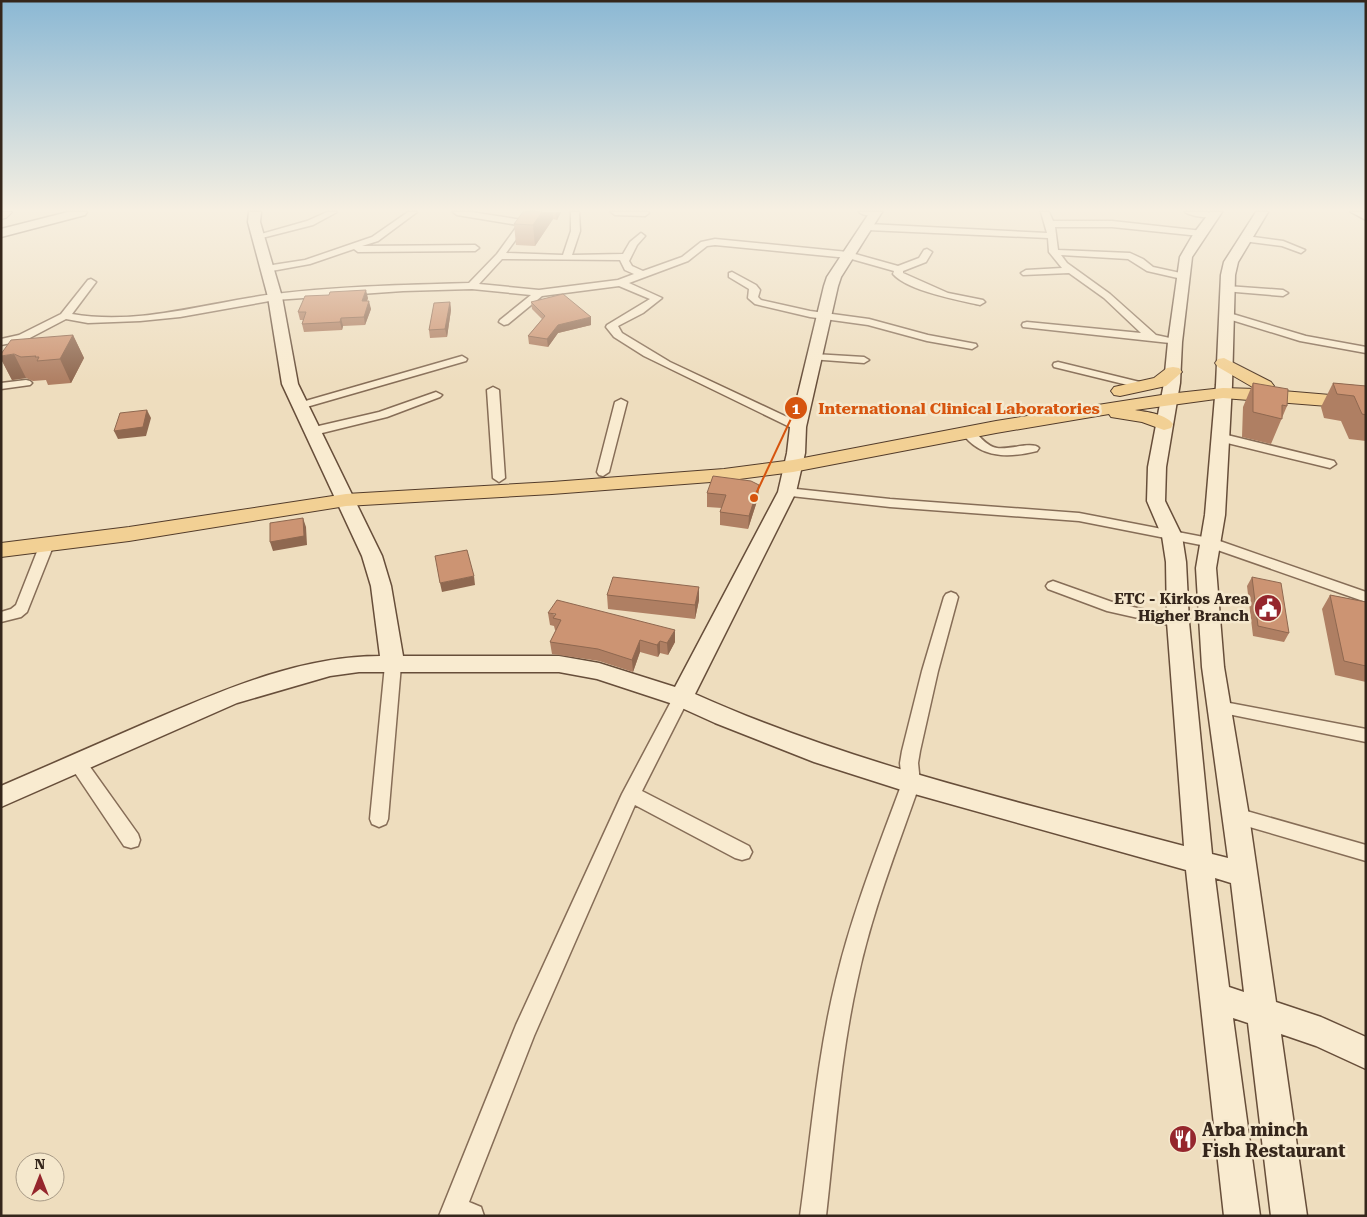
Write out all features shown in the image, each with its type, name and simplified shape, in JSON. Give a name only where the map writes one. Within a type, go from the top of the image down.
[{"type":"main road","points":[[1086,407],[1097,395],[1160,382],[1171,387]]},
{"type":"main road","points":[[1,538],[344,495],[499,478],[794,459],[968,433],[1171,387],[1366,395]]},
{"type":"main road","points":[[1223,388],[1239,398],[1260,390],[1366,404]]},
{"type":"main road","points":[[1,550],[129,534],[344,495],[604,484],[724,475],[794,459],[1086,407],[1137,416],[1164,424]]},
{"type":"street","points":[[266,269],[275,297],[290,384],[372,556],[379,579],[393,664],[378,819]]},
{"type":"street","points":[[472,286],[488,269]]},
{"type":"street","points":[[630,269],[641,274]]},
{"type":"street","points":[[65,316],[88,320],[148,317],[180,314],[275,297],[403,288],[472,286],[539,293],[620,283],[656,269]]},
{"type":"street","points":[[459,1214],[524,1033],[631,794],[787,492],[798,427],[823,315],[834,277],[839,269]]},
{"type":"street","points":[[899,269],[898,274],[919,285],[945,295],[980,302]]},
{"type":"street","points":[[1150,269],[1182,276]]},
{"type":"street","points":[[1184,269],[1171,387],[1157,467],[1156,501],[1172,536],[1176,562],[1178,622],[1199,862],[1242,1216]]},
{"type":"street","points":[[1230,269],[1227,289],[1215,515],[1206,568],[1213,667],[1236,816],[1289,1216]]},
{"type":"street","points":[[1026,273],[1072,270],[1107,296],[1152,337]]},
{"type":"street","points":[[732,275],[753,287],[755,290],[753,298],[758,302],[796,312],[869,322],[926,338],[972,346]]},
{"type":"street","points":[[1,342],[22,338],[65,316],[91,282]]},
{"type":"street","points":[[620,283],[657,298],[639,311],[614,324],[611,327],[613,331],[675,368],[798,427]]},
{"type":"street","points":[[1227,289],[1283,293]]},
{"type":"street","points":[[504,322],[539,293]]},
{"type":"street","points":[[1226,315],[1304,339],[1366,350]]},
{"type":"street","points":[[1027,325],[1152,337],[1175,342]]},
{"type":"street","points":[[814,357],[864,360]]},
{"type":"street","points":[[299,406],[462,359]]},
{"type":"street","points":[[1058,365],[1144,386]]},
{"type":"street","points":[[1,386],[26,383]]},
{"type":"street","points":[[493,390],[499,478]]},
{"type":"street","points":[[314,431],[383,415],[436,395]]},
{"type":"street","points":[[603,472],[621,402]]},
{"type":"street","points":[[968,433],[976,444],[995,452],[1033,448]]},
{"type":"street","points":[[1219,437],[1330,464]]},
{"type":"street","points":[[787,492],[890,503],[1079,517],[1209,542],[1366,597]]},
{"type":"street","points":[[1,616],[16,613],[22,608],[47,544]]},
{"type":"street","points":[[1054,586],[1112,606],[1178,622]]},
{"type":"street","points":[[813,1216],[846,982],[863,922],[911,783],[909,764],[911,751],[930,671],[951,597]]},
{"type":"street","points":[[1,797],[229,697],[279,681],[330,668],[358,664],[507,662],[559,664],[599,671],[682,698],[723,717],[823,755],[911,783],[1243,874]]},
{"type":"street","points":[[1219,706],[1366,736]]},
{"type":"street","points":[[78,762],[131,840]]},
{"type":"street","points":[[631,794],[742,852]]},
{"type":"street","points":[[1236,816],[1366,853]]},
{"type":"street","points":[[1215,997],[1321,1032],[1366,1053]]},
{"type":"building","points":[[366,290],[362,301],[369,301],[364,317],[341,318],[340,322],[302,324],[306,312],[298,312],[305,296],[329,295],[330,292]]},
{"type":"building","points":[[563,294],[591,317],[558,325],[547,339],[528,336],[545,316],[531,302]]},
{"type":"building","points":[[450,302],[445,329],[429,330],[434,303]]},
{"type":"building","points":[[73,335],[60,359],[37,361],[39,357],[36,356],[21,357],[14,354],[1,356],[11,340]]},
{"type":"building","points":[[1253,383],[1288,389],[1287,406],[1282,405],[1282,419],[1253,412]]},
{"type":"building","points":[[1333,383],[1366,386],[1366,415],[1362,414],[1354,396],[1337,394]]},
{"type":"building","points":[[147,410],[143,427],[114,431],[120,413]]},
{"type":"building","points":[[713,476],[751,481],[759,485],[749,516],[720,512],[726,495],[707,493]]},
{"type":"building","points":[[303,518],[304,536],[270,542],[270,523]]},
{"type":"building","points":[[467,550],[474,576],[440,583],[435,556]]},
{"type":"building","points":[[613,577],[699,587],[695,605],[607,595]]},
{"type":"building","points":[[1252,577],[1281,583],[1289,633],[1258,626]]},
{"type":"building","points":[[1330,595],[1366,602],[1366,666],[1344,661]]},
{"type":"building","points":[[557,600],[675,630],[667,643],[660,641],[657,645],[640,640],[632,660],[598,649],[550,642],[561,620],[553,618],[556,614],[548,613]]},
{"type":"place","name":"International Clinical Laboratories","points":[[754,498]]},
{"type":"place","name":"ETC - Kirkos Area Higher Branch","points":[[1268,608]]},
{"type":"place","name":"Arba minch Fish Restaurant","points":[[1183,1139]]}]
